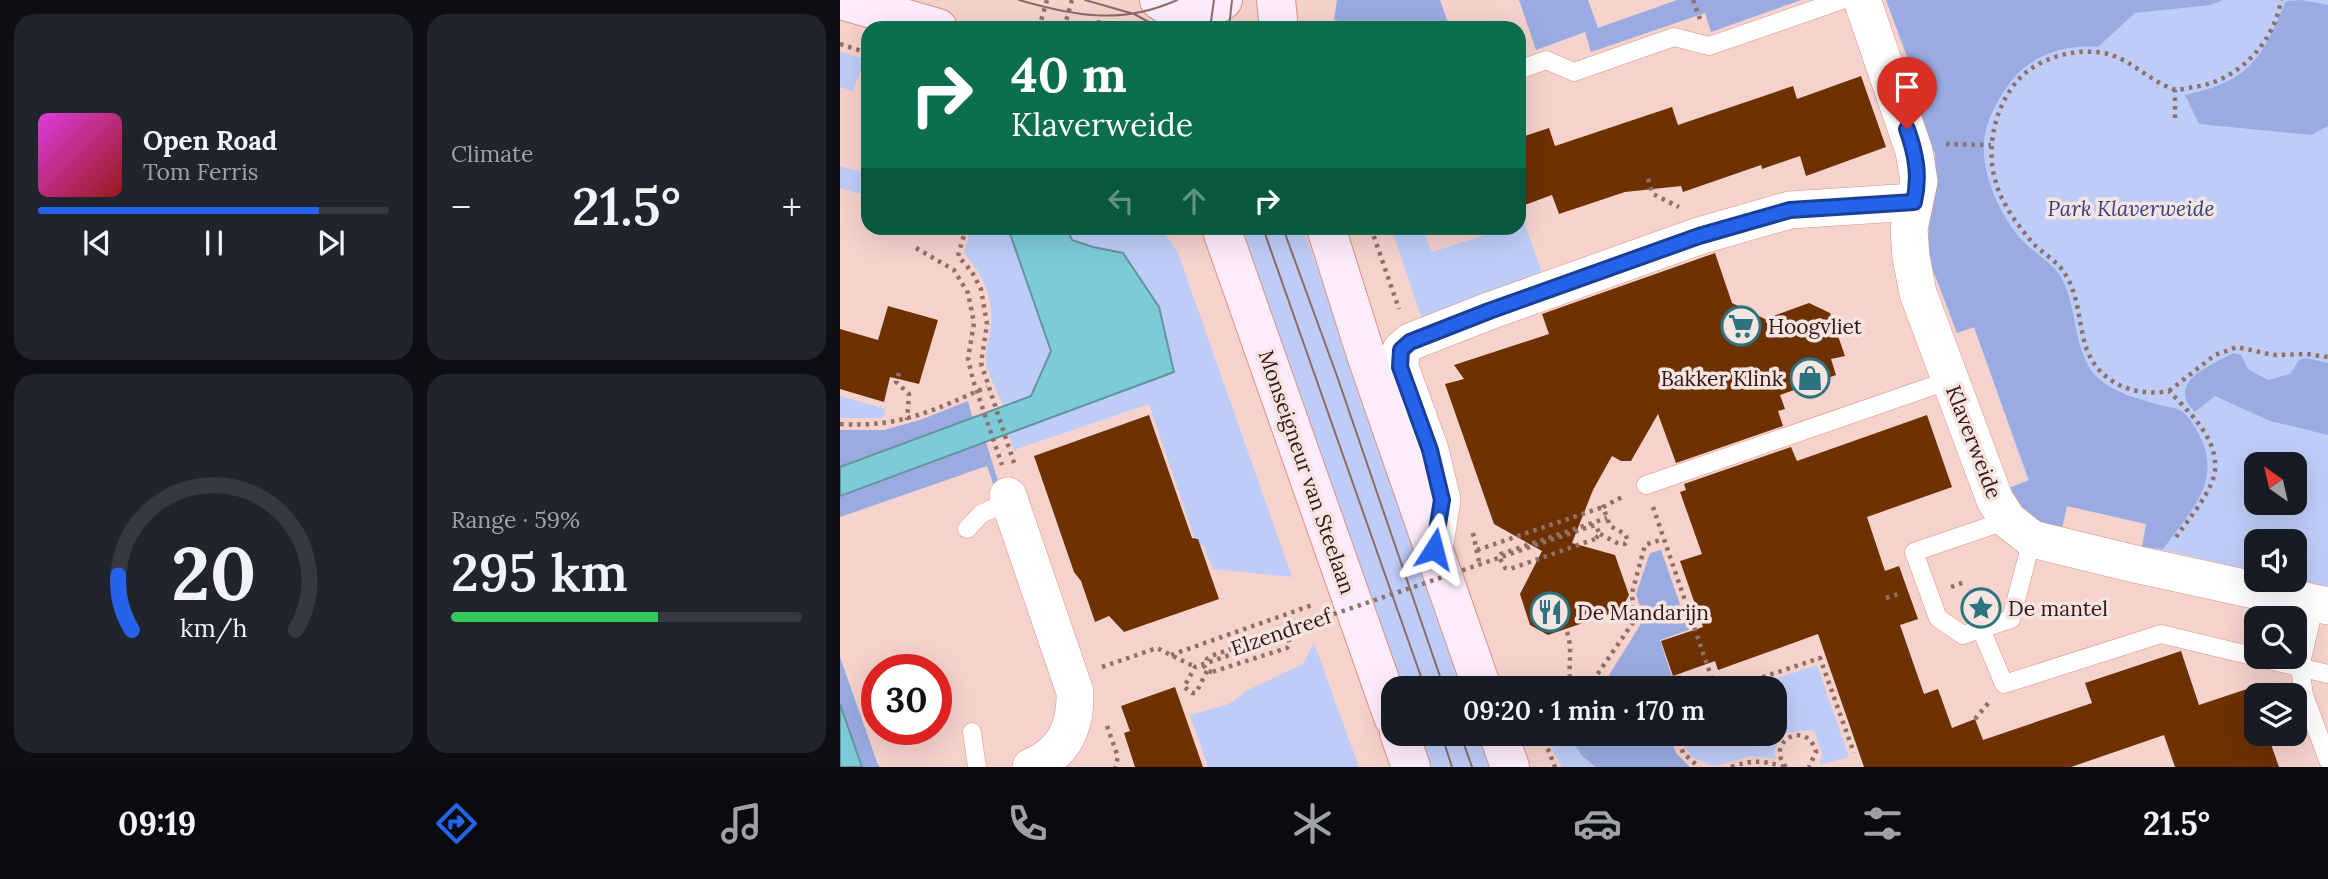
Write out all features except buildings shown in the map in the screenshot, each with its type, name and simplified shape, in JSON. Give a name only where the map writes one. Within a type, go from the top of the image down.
[{"type":"main road","points":[[841,0],[914,21]]},
{"type":"main road","points":[[1159,0],[1190,21],[1223,0]]},
{"type":"main road","points":[[1276,0],[1278,21]]},
{"type":"main road","name":"Monseigneur van Steelaan","points":[[1223,235],[1381,683]]},
{"type":"main road","points":[[1327,235],[1366,355],[1478,676]]},
{"type":"main road","points":[[1404,746],[1411,767]]},
{"type":"main road","points":[[1503,746],[1510,767]]},
{"type":"street","name":"Klaverweide","points":[[1862,0],[1914,151],[1919,181],[1909,229],[1918,293],[1996,500],[2020,529]]},
{"type":"street","points":[[1434,549],[1442,500],[1430,450],[1400,367],[1401,350],[1410,342],[1489,311],[1713,232],[1790,210],[1914,202]]},
{"type":"street","points":[[1009,499],[1075,692],[1075,712],[1068,736],[1054,754],[1031,767]]},
{"type":"street","points":[[2020,529],[2162,570],[2321,605]]},
{"type":"lane","points":[[1526,67],[1546,60],[1574,72],[1674,37],[1709,46],[1842,0]]},
{"type":"lane","points":[[1646,485],[1950,380]]},
{"type":"lane","points":[[967,529],[981,514],[1009,499]]},
{"type":"lane","points":[[2020,529],[2011,619],[1963,635],[1938,618],[1914,552],[2020,529]]},
{"type":"lane","points":[[2307,647],[2321,605]]},
{"type":"lane","points":[[1981,629],[2004,684],[2161,634],[2244,654]]},
{"type":"lane","points":[[2300,669],[2304,695],[2328,760]]},
{"type":"lane","points":[[2305,669],[2328,674]]},
{"type":"lane","points":[[972,732],[978,767]]},
{"type":"path","points":[[1041,21],[1047,0]]},
{"type":"path","points":[[1066,21],[1072,0]]},
{"type":"path","points":[[2281,0],[2278,16],[2263,43],[2244,66],[2206,86],[2175,90],[2108,54],[2077,52],[2045,60],[2020,78],[1999,110],[1991,145],[1996,183],[2009,211],[2032,242],[2064,272],[2077,300],[2088,351],[2102,374],[2124,388],[2150,394],[2169,391],[2215,355],[2237,347],[2273,355],[2307,354],[2328,357]]},
{"type":"path","points":[[840,44],[861,51]]},
{"type":"path","points":[[2175,90],[2175,118]]},
{"type":"path","points":[[1947,144],[1991,145]]},
{"type":"path","points":[[954,270],[964,235]]},
{"type":"path","points":[[916,248],[954,270],[968,293],[974,323],[968,359],[1001,460]]},
{"type":"path","points":[[958,256],[972,272],[981,289],[987,324],[981,363],[1011,456]]},
{"type":"path","points":[[899,373],[896,382],[909,394],[907,420]]},
{"type":"path","points":[[840,424],[864,426],[907,420],[988,387]]},
{"type":"path","points":[[2162,570],[2168,550],[2208,489],[2215,470],[2212,449],[2203,431],[2169,391]]},
{"type":"path","points":[[1477,550],[1603,507],[1646,485],[1711,676]]},
{"type":"path","points":[[1603,507],[1610,526],[1625,534],[1628,541],[1625,544],[1619,544],[1600,534],[1595,539],[1510,569],[1505,568],[1499,557],[1501,554],[1607,518]]},
{"type":"path","name":"Elzendreef","points":[[1209,671],[1205,662],[1211,656],[1591,526],[1597,527],[1600,534]]},
{"type":"path","points":[[1596,676],[1634,621],[1632,593],[1645,545],[1663,539]]},
{"type":"path","name":"Elzendreef","points":[[1171,655],[1319,603]]},
{"type":"path","points":[[1567,632],[1572,647],[1569,676]]},
{"type":"path","name":"Elzendreef","points":[[1285,636],[1290,644],[1287,648],[1209,671],[1198,690],[1192,693],[1184,687],[1195,667],[1285,636]]},
{"type":"path","name":"Elzendreef","points":[[1071,678],[1157,648],[1195,667]]},
{"type":"path","points":[[1765,676],[1820,657],[1854,753]]},
{"type":"path","points":[[1787,739],[1795,735],[1807,737],[1816,752],[1812,766]]},
{"type":"path","points":[[1547,746],[1555,767]]},
{"type":"path","points":[[1682,746],[1684,753],[1699,767]]},
{"type":"path","points":[[1731,767],[1763,760],[1786,767],[1779,751],[1782,746]]},
{"type":"green space","name":"Park Klaverweide","points":[[1886,0],[2328,0],[2328,589],[2307,584],[2307,529],[2244,529],[2244,569],[2142,547],[2146,524],[2067,506],[2028,481],[1974,327],[1957,333],[1933,270],[1937,166],[1935,153],[1925,140],[1909,62]]},
{"type":"green space","points":[[840,52],[861,58],[861,70],[853,91],[840,87]]},
{"type":"green space","points":[[840,166],[861,172],[861,194],[840,188]]},
{"type":"green space","points":[[1526,227],[1545,282],[1423,323],[1394,236],[1425,235],[1432,252],[1484,235],[1526,235]]},
{"type":"green space","points":[[969,235],[1011,235],[1052,351],[1031,396],[1004,407],[986,361],[991,328],[989,297],[982,278],[964,253]]},
{"type":"green space","points":[[1070,235],[1166,235],[1178,253],[1292,577],[1213,569],[1203,545],[1197,546],[1149,404],[1014,450],[1008,434],[1174,372],[1124,253],[1072,240]]},
{"type":"green space","points":[[1243,235],[1305,235],[1461,676],[1399,676]]},
{"type":"green space","points":[[840,396],[886,409],[883,418],[840,418]]},
{"type":"green space","points":[[1314,643],[1359,767],[1208,767],[1190,715],[1229,704],[1248,690],[1303,664]]},
{"type":"green space","points":[[1817,665],[1849,757],[1820,765],[1822,753],[1814,731],[1787,732],[1787,676],[1784,676]]},
{"type":"green space","points":[[1424,746],[1486,746],[1493,767],[1431,767]]},
{"type":"green space","points":[[1551,746],[1575,746],[1582,756],[1596,767],[1562,767]]},
{"type":"green space","points":[[1776,746],[1774,752],[1776,759],[1751,756],[1714,766],[1692,757],[1685,747]]},
{"type":"shaded area","points":[[1337,0],[1440,0],[1448,21],[1339,21],[1334,20]]},
{"type":"shaded area","points":[[1519,0],[1588,0],[1598,28],[1677,0],[1801,0],[1711,32],[1705,13],[1591,52],[1585,32],[1536,50]]},
{"type":"shaded area","points":[[1886,0],[2223,0],[2211,5],[2135,13],[2098,47],[2059,50],[2036,60],[2015,76],[2003,93],[1989,119],[1984,140],[1985,166],[1999,205],[2020,238],[2059,274],[2070,299],[2079,342],[2089,367],[2104,383],[2119,392],[2181,411],[2191,420],[2202,441],[2207,457],[2204,486],[2199,499],[2163,549],[2142,547],[2146,524],[2067,506],[2062,529],[2026,516],[2006,489],[2029,480],[1974,327],[1957,333],[1933,270],[1928,244],[1929,219],[1936,185],[1935,153],[1925,140],[1898,67],[1909,62]]},
{"type":"shaded area","points":[[2301,0],[2328,5],[2328,126],[2311,135],[2199,124],[2185,95],[2225,83],[2239,74],[2260,53],[2286,1]]},
{"type":"shaded area","points":[[1010,235],[1070,235],[1072,240],[1123,253],[1159,307],[1174,372],[840,496],[840,467],[1031,396],[1051,351]]},
{"type":"shaded area","points":[[2233,353],[2241,355],[2248,369],[2268,380],[2290,374],[2299,360],[2306,358],[2328,363],[2328,435],[2270,421],[2215,396],[2195,412],[2187,401],[2185,392],[2188,384],[2203,369]]},
{"type":"shaded area","points":[[968,401],[973,419],[840,467],[840,430],[884,430],[920,420]]},
{"type":"shaded area","points":[[986,442],[1000,487],[995,489],[987,466],[840,517],[840,496]]},
{"type":"shaded area","points":[[1661,550],[1689,630],[1660,640],[1672,676],[1608,676],[1644,619],[1636,594],[1650,553]]},
{"type":"shaded area","points":[[840,657],[861,717],[861,745],[871,745],[880,767],[862,767],[840,704]]},
{"type":"shaded area","points":[[840,704],[862,767],[840,767]]},
{"type":"shaded area","points":[[1575,746],[1674,746],[1676,753],[1690,767],[1596,767],[1582,756]]},
{"type":"tram line","points":[[1019,0],[1079,14],[1098,15],[1137,13],[1177,0]]},
{"type":"tram line","points":[[1085,0],[1134,14],[1147,21]]},
{"type":"tram line","points":[[1211,21],[1214,0]]},
{"type":"tram line","points":[[1230,21],[1232,0]]},
{"type":"tram line","points":[[1265,235],[1421,676]]},
{"type":"tram line","points":[[1286,235],[1440,676]]},
{"type":"tram line","points":[[1445,746],[1452,767]]},
{"type":"tram line","points":[[1465,746],[1472,767]]},
{"type":"place","name":"Hoogvliet","points":[[1741,326]]},
{"type":"place","name":"Bakker Klink","points":[[1810,378]]},
{"type":"place","name":"De mantel","points":[[1981,608]]},
{"type":"place","name":"De Mandarijn","points":[[1550,612]]},
{"type":"route","points":[[1434,549],[1442,500],[1430,450],[1400,367],[1401,350],[1410,342],[1699,236],[1790,210],[1914,202],[1919,181],[1907,129]]}]
